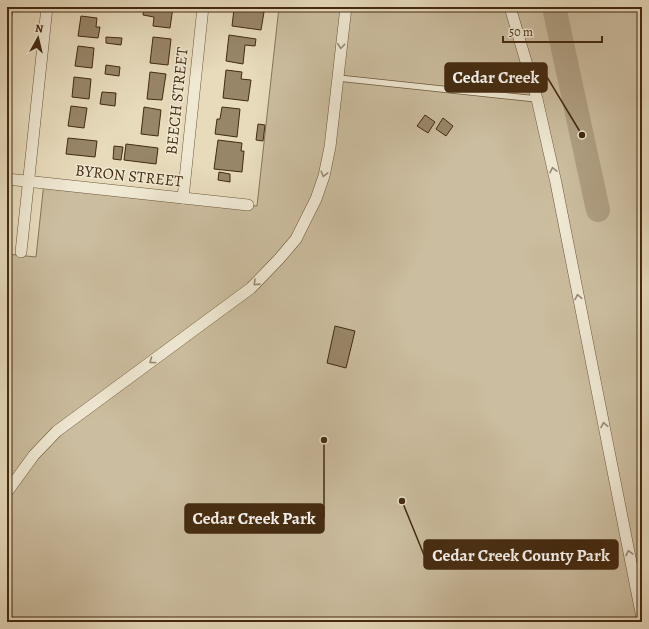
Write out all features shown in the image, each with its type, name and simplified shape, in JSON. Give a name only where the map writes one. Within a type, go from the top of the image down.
[{"type":"street","points":[[21,252],[47,7]]},
{"type":"street","name":"BEECH STREET","points":[[183,198],[204,7]]},
{"type":"street","points":[[7,492],[34,455],[57,431],[251,288],[296,239],[316,199],[324,176],[330,147],[346,7]]},
{"type":"street","points":[[510,7],[538,99],[642,618]]},
{"type":"street","name":"BYRON STREET","points":[[7,179],[248,205]]},
{"type":"lane","points":[[338,78],[538,99]]},
{"type":"shaded area","points":[[279,7],[642,7],[642,622],[7,622],[7,254],[36,257],[44,182],[257,206]]},
{"type":"building","points":[[7,7],[13,7],[11,20],[7,20]]},
{"type":"building","points":[[144,7],[173,7],[170,28],[153,26],[154,17],[143,15]]},
{"type":"building","points":[[234,9],[264,12],[261,30],[232,26]]},
{"type":"building","points":[[81,16],[97,18],[96,27],[100,27],[98,38],[78,36]]},
{"type":"building","points":[[229,35],[256,39],[255,46],[245,45],[243,64],[226,61]]},
{"type":"building","points":[[106,37],[122,38],[121,45],[106,43]]},
{"type":"building","points":[[153,37],[171,39],[168,65],[150,63]]},
{"type":"building","points":[[78,46],[94,48],[92,68],[75,66]]},
{"type":"building","points":[[106,65],[120,67],[119,76],[105,74]]},
{"type":"building","points":[[226,70],[242,72],[241,79],[251,80],[248,101],[223,98]]},
{"type":"building","points":[[150,72],[166,74],[162,100],[147,99]]},
{"type":"building","points":[[74,77],[91,79],[89,99],[72,97]]},
{"type":"building","points":[[102,92],[116,93],[115,106],[100,104]]},
{"type":"building","points":[[71,106],[87,108],[84,128],[68,126]]},
{"type":"building","points":[[144,107],[161,110],[158,136],[141,134]]},
{"type":"building","points":[[222,107],[240,109],[237,137],[215,134],[217,119],[220,119]]},
{"type":"building","points":[[425,115],[435,122],[428,133],[417,126]]},
{"type":"building","points":[[443,118],[453,126],[446,136],[436,129]]},
{"type":"building","points":[[258,124],[265,125],[263,141],[256,140]]},
{"type":"building","points":[[68,138],[97,141],[95,157],[66,154]]},
{"type":"building","points":[[218,140],[242,143],[241,151],[244,151],[242,172],[214,169]]},
{"type":"building","points":[[126,144],[158,148],[156,164],[124,160]]},
{"type":"building","points":[[114,146],[123,147],[121,160],[113,159]]},
{"type":"building","points":[[219,172],[230,174],[230,182],[218,180]]},
{"type":"building","points":[[335,326],[355,331],[346,368],[327,363]]},
{"type":"waterway","points":[[554,7],[598,210]]},
{"type":"place","name":"Cedar Creek","points":[[582,135]]},
{"type":"place","name":"Cedar Creek Park","points":[[324,440]]},
{"type":"place","name":"Cedar Creek County Park","points":[[402,501]]}]
